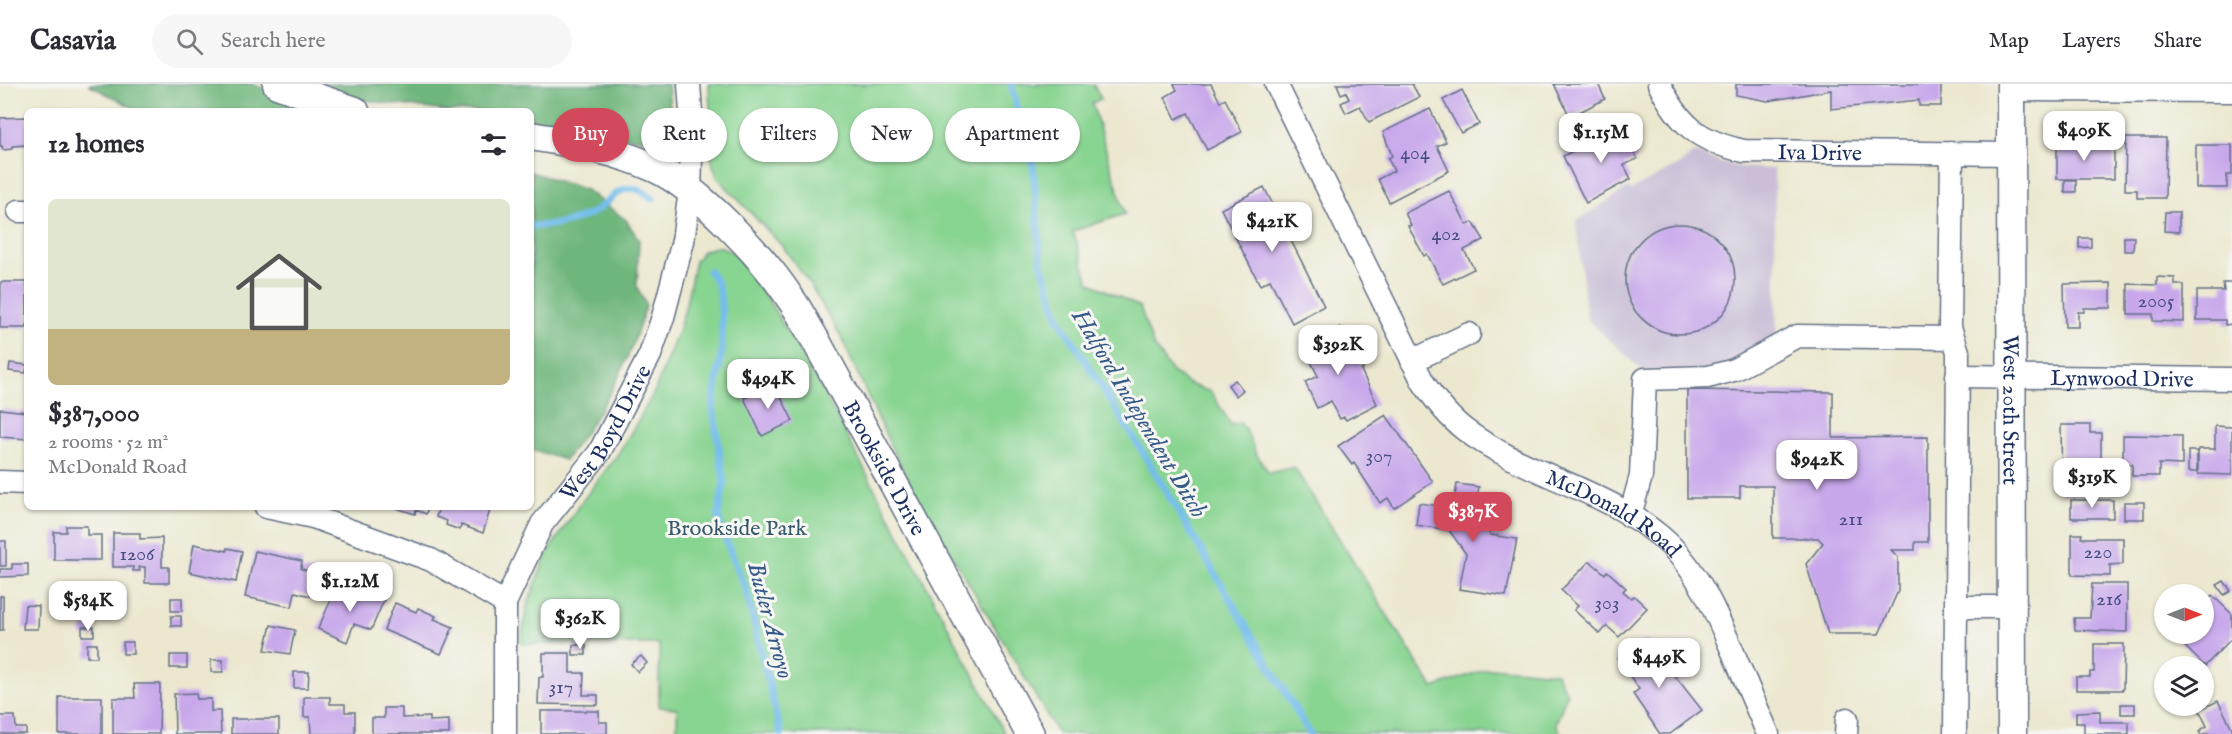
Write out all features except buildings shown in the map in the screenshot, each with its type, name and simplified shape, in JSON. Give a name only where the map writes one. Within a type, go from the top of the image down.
[{"type":"main road","points":[[277,84],[345,108]]},
{"type":"main road","name":"West 20th Street","points":[[2011,87],[2012,734]]},
{"type":"main road","name":"Brookside Drive","points":[[534,136],[588,145],[621,154],[658,169],[690,191],[759,258],[790,297],[1030,734]]},
{"type":"street","name":"West Boyd Drive","points":[[505,734],[505,603],[542,524],[599,453],[650,355],[683,241],[690,191],[693,126],[689,84]]},
{"type":"street","name":"McDonald Road","points":[[1276,84],[1412,361],[1423,382],[1448,416],[1505,456],[1608,503],[1670,545],[1702,585],[1768,734]]},
{"type":"street","name":"Iva Drive","points":[[1659,84],[1669,104],[1693,132],[1727,147],[1756,151],[2011,154]]},
{"type":"street","points":[[2011,87],[2232,91]]},
{"type":"street","points":[[1952,153],[1950,327],[1958,352],[1955,734]]},
{"type":"street","points":[[1412,361],[1469,334]]},
{"type":"street","points":[[1630,516],[1641,476],[1645,380],[1708,377],[1734,370],[1797,336],[1953,338]]},
{"type":"street","name":"Lynwood Drive","points":[[1957,376],[2232,379]]},
{"type":"street","points":[[0,482],[24,483]]},
{"type":"street","points":[[280,510],[313,517],[431,560],[505,603]]},
{"type":"street","points":[[1956,607],[2012,607]]},
{"type":"shaded area","points":[[1694,152],[1721,163],[1774,169],[1777,339],[1725,369],[1645,373],[1587,319],[1576,221],[1628,188],[1631,190],[1682,163]]},
{"type":"green space","points":[[88,84],[252,84],[312,108],[133,108]]},
{"type":"green space","points":[[300,84],[668,84],[670,108],[641,108],[641,139],[629,137],[629,108],[552,108],[552,125],[534,122],[534,108],[423,108],[363,100]]},
{"type":"green space","points":[[709,84],[1093,84],[1101,99],[1092,103],[1125,214],[1073,231],[1089,282],[1140,307],[1153,345],[1171,371],[1189,384],[1211,392],[1231,425],[1240,423],[1246,430],[1256,454],[1269,473],[1294,467],[1433,688],[1486,669],[1556,673],[1567,693],[1556,724],[1561,734],[1058,734],[916,494],[894,453],[839,333],[811,286],[784,248],[717,177],[712,162],[727,162],[727,108],[710,108]]},
{"type":"green space","points":[[534,173],[586,190],[626,220],[639,240],[637,287],[646,305],[639,327],[623,368],[603,405],[565,460],[534,451]]},
{"type":"green space","name":"Brookside Park","points":[[722,247],[734,253],[767,298],[818,382],[1005,734],[677,734],[677,708],[659,707],[659,644],[521,644],[526,610],[546,555],[580,504],[618,454],[638,421],[655,390],[678,332],[695,261],[703,251]]},
{"type":"waterway","name":"Halford Independent Ditch","points":[[1011,84],[1033,166],[1041,262],[1059,319],[1150,464],[1310,734]]},
{"type":"waterway","name":"Butler Arroyo","points":[[534,226],[576,220],[599,209],[626,189],[634,189],[653,199]]},
{"type":"waterway","name":"Butler Arroyo","points":[[709,271],[716,281],[720,294],[722,321],[722,349],[713,407],[724,483],[718,515],[746,590],[781,734]]}]
